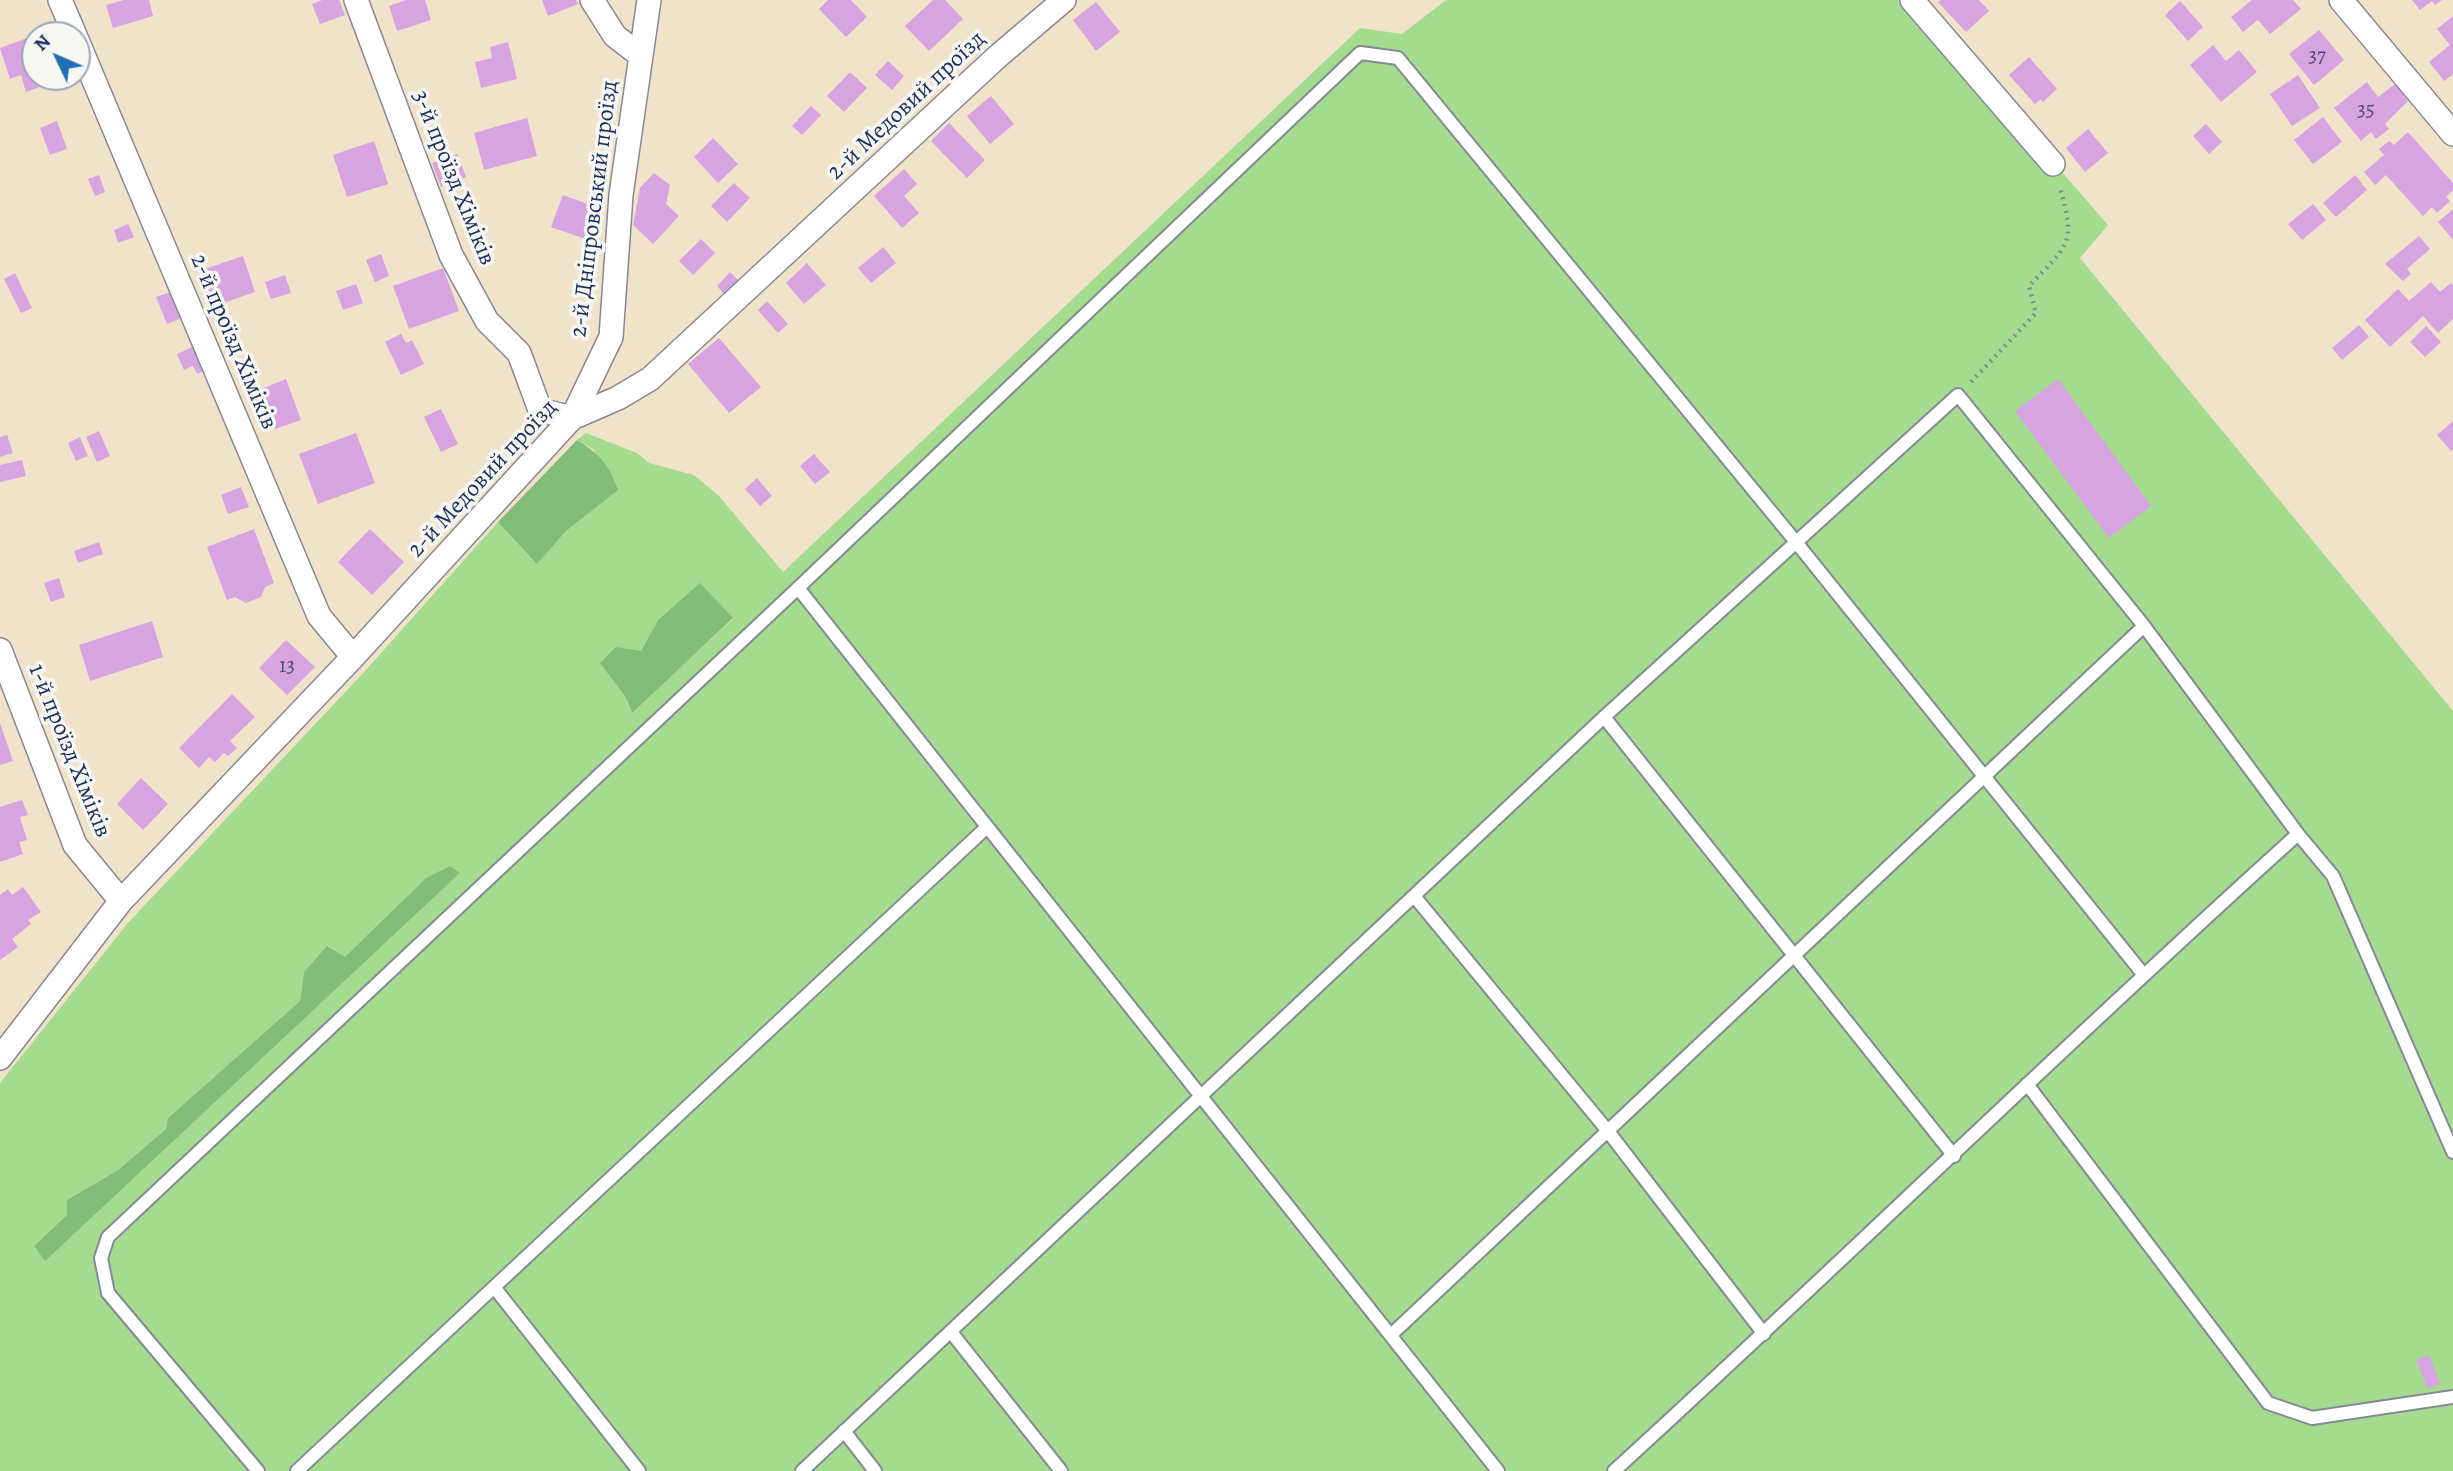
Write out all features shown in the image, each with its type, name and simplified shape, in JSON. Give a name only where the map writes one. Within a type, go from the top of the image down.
[{"type":"street","name":"2-й проїзд Хіміків","points":[[60,0],[69,21]]},
{"type":"street","name":"3-й проїзд Хіміків","points":[[356,0],[451,255],[487,321],[519,353],[540,410],[572,418]]},
{"type":"street","points":[[592,0],[615,36],[640,56]]},
{"type":"street","name":"2-й Дніпровський проїзд","points":[[572,418],[611,337],[621,195],[649,0]]},
{"type":"street","name":"2-й Медовий проїзд","points":[[0,1058],[121,901],[353,657],[572,418],[618,398],[650,379],[987,66],[1065,0]]},
{"type":"street","points":[[1912,0],[2053,163]]},
{"type":"street","points":[[2341,0],[2453,134]]},
{"type":"street","name":"2-й проїзд Хіміків","points":[[91,73],[318,616],[353,657]]},
{"type":"street","name":"1-й проїзд Хіміків","points":[[0,650],[75,845],[121,901]]},
{"type":"lane","points":[[258,1471],[108,1293],[101,1258],[108,1237],[798,589],[1360,53],[1398,58],[1796,542],[2143,974]]},
{"type":"lane","points":[[802,1471],[1604,717],[1958,395],[2144,626],[2298,834],[2333,876],[2453,1152]]},
{"type":"lane","points":[[798,589],[1392,1334],[1498,1471]]},
{"type":"lane","points":[[1392,1334],[2144,626]]},
{"type":"lane","points":[[1604,717],[1954,1156]]},
{"type":"lane","points":[[297,1471],[987,827]]},
{"type":"lane","points":[[1614,1471],[1954,1156],[2143,974],[2298,834]]},
{"type":"lane","points":[[1414,895],[1608,1130],[1764,1334]]},
{"type":"lane","points":[[2027,1084],[2268,1403],[2312,1418],[2453,1396]]},
{"type":"lane","points":[[494,1287],[639,1471]]},
{"type":"lane","points":[[951,1332],[1061,1471]]},
{"type":"lane","points":[[844,1431],[876,1471]]},
{"type":"path","points":[[1958,395],[2036,313],[2029,286],[2063,250],[2070,221],[2053,163]]},
{"type":"green space","points":[[1446,0],[1912,0],[2108,225],[2080,258],[2453,711],[2453,1471],[0,1471],[0,1083],[127,924],[365,671],[498,522],[537,563],[566,531],[617,490],[593,449],[577,440],[586,433],[637,453],[649,463],[694,475],[719,496],[783,572],[1360,28],[1402,34]],"holes":[[[700,584],[733,619],[631,712],[625,696],[641,651],[658,620]],[[460,873],[45,1260],[34,1246],[67,1215],[67,1200],[118,1170],[166,1129],[168,1118],[300,1001],[304,972],[328,946],[345,958],[426,878]]]},
{"type":"green space","points":[[577,440],[603,461],[618,490],[566,531],[537,564],[498,522]]},
{"type":"green space","points":[[700,583],[733,618],[632,713],[625,696],[600,663],[616,647],[641,651],[658,620]]},
{"type":"green space","points":[[450,866],[460,873],[45,1261],[34,1246],[67,1215],[67,1200],[118,1170],[166,1129],[168,1118],[300,1001],[304,972],[327,946],[345,957],[426,878]]},
{"type":"building","points":[[124,0],[149,0],[153,16],[113,28],[106,5]]},
{"type":"building","points":[[322,0],[339,0],[345,15],[320,24],[312,4]]},
{"type":"building","points":[[406,0],[425,0],[431,20],[397,31],[389,6]]},
{"type":"building","points":[[542,0],[576,0],[578,4],[548,16]]},
{"type":"building","points":[[828,0],[851,0],[867,17],[846,37],[819,9]]},
{"type":"building","points":[[933,0],[945,0],[963,19],[929,51],[905,26]]},
{"type":"building","points":[[1979,0],[1989,11],[1966,32],[1938,2]]},
{"type":"building","points":[[2252,0],[2293,0],[2301,9],[2270,34],[2258,20],[2243,32],[2231,17]]},
{"type":"building","points":[[2412,0],[2442,0],[2435,5],[2432,1],[2420,10]]},
{"type":"building","points":[[2180,1],[2203,27],[2188,41],[2165,15]]},
{"type":"building","points":[[1096,2],[1120,32],[1096,51],[1073,20]]},
{"type":"building","points":[[2453,16],[2453,74],[2444,81],[2429,62],[2450,45],[2437,29]]},
{"type":"building","points":[[2319,30],[2344,60],[2314,85],[2289,54]]},
{"type":"building","points":[[21,40],[21,75],[10,79],[0,48]]},
{"type":"building","points":[[508,42],[517,79],[481,88],[475,62],[492,58],[490,47]]},
{"type":"building","points":[[2213,45],[2226,61],[2239,50],[2257,72],[2221,102],[2190,65]]},
{"type":"building","points":[[2029,57],[2057,89],[2043,102],[2041,99],[2035,104],[2009,75]]},
{"type":"building","points":[[888,61],[904,76],[892,90],[875,75]]},
{"type":"building","points":[[850,72],[867,88],[844,112],[827,96]]},
{"type":"building","points":[[2298,75],[2320,108],[2292,126],[2270,94]]},
{"type":"building","points":[[2367,82],[2378,97],[2395,84],[2408,101],[2385,124],[2389,129],[2376,139],[2371,132],[2361,141],[2334,108]]},
{"type":"building","points":[[991,96],[1014,124],[990,144],[967,116]]},
{"type":"building","points":[[811,106],[821,115],[802,135],[792,126]]},
{"type":"building","points":[[2323,117],[2342,142],[2313,164],[2294,140]]},
{"type":"building","points":[[527,118],[537,156],[484,170],[474,133]]},
{"type":"building","points":[[57,121],[67,149],[50,155],[40,128]]},
{"type":"building","points":[[949,123],[985,160],[967,178],[931,141]]},
{"type":"building","points":[[2206,124],[2222,142],[2209,154],[2193,136]]},
{"type":"building","points":[[2088,129],[2108,153],[2085,172],[2066,148]]},
{"type":"building","points":[[2408,132],[2453,183],[2453,190],[2446,197],[2450,201],[2437,213],[2432,207],[2423,216],[2386,175],[2375,185],[2364,172],[2384,155],[2379,149],[2389,141],[2394,145]]},
{"type":"building","points":[[713,138],[738,164],[718,183],[694,157]]},
{"type":"building","points":[[374,141],[388,184],[347,197],[333,155]]},
{"type":"building","points":[[457,154],[466,177],[441,187],[432,163]]},
{"type":"building","points":[[904,169],[917,184],[904,196],[919,213],[902,228],[874,196]]},
{"type":"building","points":[[654,173],[670,185],[666,204],[679,216],[653,244],[633,225],[640,188]]},
{"type":"building","points":[[99,175],[105,192],[95,196],[88,179]]},
{"type":"building","points":[[2355,175],[2367,190],[2336,217],[2323,203]]},
{"type":"building","points":[[734,183],[750,198],[727,222],[711,206]]},
{"type":"building","points":[[563,195],[599,208],[588,240],[551,227]]},
{"type":"building","points":[[2313,204],[2326,220],[2302,240],[2288,224]]},
{"type":"building","points":[[2453,209],[2453,240],[2438,222]]},
{"type":"building","points":[[128,224],[134,237],[118,243],[114,230]]},
{"type":"building","points":[[2419,236],[2430,249],[2407,269],[2411,274],[2403,281],[2385,264]]},
{"type":"building","points":[[701,239],[715,253],[693,275],[679,261]]},
{"type":"building","points":[[883,247],[896,263],[871,283],[858,268]]},
{"type":"building","points":[[381,254],[389,276],[375,282],[366,260]]},
{"type":"building","points":[[243,256],[255,292],[214,306],[202,270]]},
{"type":"building","points":[[807,263],[826,285],[804,304],[786,283]]},
{"type":"building","points":[[443,268],[459,311],[409,329],[393,286]]},
{"type":"building","points":[[730,272],[741,283],[727,297],[717,286]]},
{"type":"building","points":[[15,273],[32,308],[21,313],[4,279]]},
{"type":"building","points":[[285,275],[291,293],[271,299],[265,282]]},
{"type":"building","points":[[2431,282],[2440,292],[2451,283],[2453,285],[2453,319],[2438,333],[2423,316],[2390,347],[2365,320],[2398,289],[2409,301]]},
{"type":"building","points":[[356,284],[363,303],[343,310],[336,291]]},
{"type":"building","points":[[174,291],[184,317],[167,324],[156,297]]},
{"type":"building","points":[[767,301],[788,324],[778,333],[758,310]]},
{"type":"building","points":[[2359,325],[2369,337],[2342,360],[2332,348]]},
{"type":"building","points":[[2426,326],[2441,342],[2425,357],[2410,342]]},
{"type":"building","points":[[401,334],[406,343],[412,340],[424,364],[401,375],[385,342]]},
{"type":"building","points":[[719,338],[761,387],[729,413],[688,364]]},
{"type":"building","points":[[199,344],[209,368],[197,374],[193,366],[184,370],[177,354]]},
{"type":"building","points":[[286,379],[301,420],[275,429],[261,389]]},
{"type":"building","points":[[2058,379],[2151,506],[2109,538],[2015,411]]},
{"type":"building","points":[[441,409],[458,444],[441,452],[424,417]]},
{"type":"building","points":[[2453,421],[2453,449],[2451,451],[2437,435]]},
{"type":"building","points":[[99,431],[110,456],[97,462],[86,437]]},
{"type":"building","points":[[356,433],[375,483],[318,504],[299,454]]},
{"type":"building","points":[[7,435],[13,453],[0,457],[0,437]]},
{"type":"building","points":[[80,437],[88,456],[76,461],[68,443]]},
{"type":"building","points":[[814,454],[830,472],[815,484],[800,466]]},
{"type":"building","points":[[22,460],[26,476],[0,482],[0,465]]},
{"type":"building","points":[[757,478],[772,496],[760,506],[745,489]]},
{"type":"building","points":[[241,487],[249,507],[228,514],[221,495]]},
{"type":"building","points":[[254,529],[274,583],[265,587],[261,597],[246,603],[235,597],[227,600],[207,547]]},
{"type":"building","points":[[370,529],[404,562],[372,595],[338,562]]},
{"type":"building","points":[[99,542],[103,554],[78,563],[74,551]]},
{"type":"building","points":[[59,578],[65,597],[51,602],[44,583]]},
{"type":"building","points":[[152,621],[163,657],[90,681],[79,645]]},
{"type":"building","points":[[286,640],[315,667],[287,695],[259,668]]},
{"type":"building","points":[[232,694],[255,717],[230,741],[237,748],[228,756],[224,753],[215,762],[209,757],[199,768],[179,748]]},
{"type":"building","points":[[0,723],[13,761],[0,765]]},
{"type":"building","points":[[141,778],[168,804],[143,830],[117,804]]},
{"type":"building","points":[[22,800],[28,815],[20,817],[27,840],[19,842],[23,854],[0,862],[0,807]]},
{"type":"building","points":[[23,887],[41,912],[28,920],[31,924],[12,939],[18,947],[0,960],[0,895],[8,889],[12,895]]},
{"type":"building","points":[[2429,1355],[2440,1384],[2428,1389],[2416,1360]]}]
